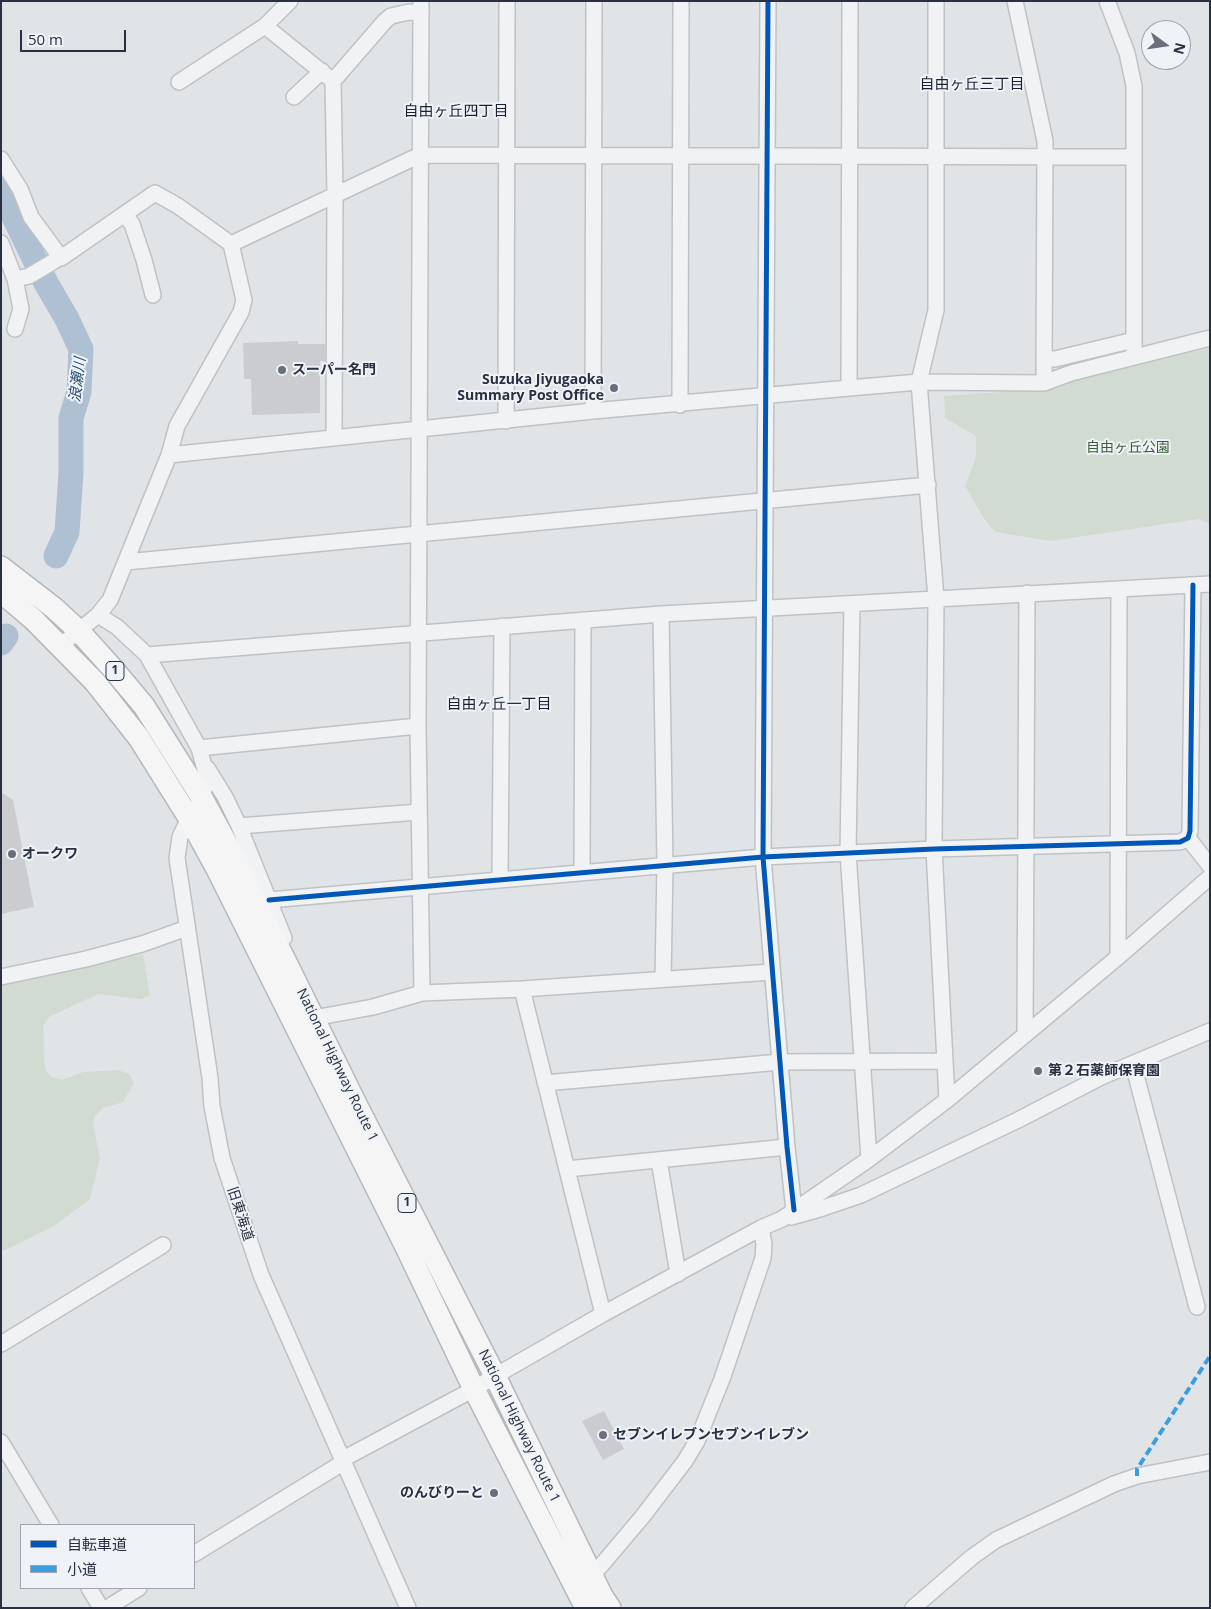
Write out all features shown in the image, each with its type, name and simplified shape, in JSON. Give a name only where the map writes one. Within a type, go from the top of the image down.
[{"type":"highway","name":"National Highway Route 1","points":[[1,567],[54,608],[78,630],[144,706],[202,798],[235,859],[495,1376],[602,1596],[610,1608]]},
{"type":"highway","name":"National Highway Route 1","points":[[1,592],[32,619],[95,682],[138,738],[189,818],[217,869],[406,1247],[474,1389],[583,1600]]},
{"type":"street","points":[[179,82],[265,26],[290,1]]},
{"type":"street","points":[[506,421],[507,1]]},
{"type":"street","points":[[593,412],[594,1]]},
{"type":"street","points":[[680,404],[681,1]]},
{"type":"street","points":[[768,1],[763,857],[787,1147],[788,1215]]},
{"type":"street","points":[[849,388],[848,156],[850,1]]},
{"type":"street","points":[[936,1],[936,310],[919,382],[936,599],[934,849],[947,1100]]},
{"type":"street","points":[[1015,1],[1045,141],[1044,383]]},
{"type":"street","points":[[1107,1],[1127,53],[1134,86],[1134,357]]},
{"type":"street","points":[[294,97],[328,76],[391,16],[421,7],[418,812],[422,994]]},
{"type":"street","points":[[265,26],[328,76],[335,194],[334,438]]},
{"type":"street","points":[[231,244],[420,155],[1134,157]]},
{"type":"street","points":[[1,159],[20,189],[31,217],[58,259]]},
{"type":"street","points":[[15,280],[58,259],[155,193],[178,206],[231,244],[244,300],[242,312],[177,426],[169,455],[110,600],[98,615],[60,646]]},
{"type":"street","points":[[124,214],[132,224],[153,294]]},
{"type":"street","points":[[1,243],[15,280],[20,309],[15,329]]},
{"type":"street","points":[[169,455],[593,412],[919,382],[1044,383],[1071,373],[1210,338]]},
{"type":"street","points":[[1044,359],[1055,359],[1134,340]]},
{"type":"street","points":[[126,562],[928,485]]},
{"type":"street","points":[[147,655],[661,614],[1210,584]]},
{"type":"street","points":[[269,900],[763,857],[934,849],[1180,842],[1188,838],[1190,830],[1193,585]]},
{"type":"street","points":[[1118,957],[1120,589]]},
{"type":"street","points":[[1026,1034],[1027,593]]},
{"type":"street","points":[[852,604],[848,853],[869,1159]]},
{"type":"street","points":[[661,614],[665,865],[663,980]]},
{"type":"street","points":[[98,615],[117,627],[147,655],[199,748],[207,777],[202,798]]},
{"type":"street","points":[[582,872],[583,620]]},
{"type":"street","points":[[500,879],[502,626]]},
{"type":"street","points":[[199,748],[418,726]]},
{"type":"street","points":[[204,765],[225,797],[240,826],[286,944],[298,986]]},
{"type":"street","name":"旧東海道","points":[[202,798],[180,837],[177,858],[210,1078],[212,1106],[222,1158],[261,1275],[408,1608]]},
{"type":"street","points":[[240,826],[418,812]]},
{"type":"street","points":[[1188,838],[1210,866]]},
{"type":"street","points":[[195,1553],[344,1461],[604,1314],[788,1215],[869,1159],[947,1100],[1118,957],[1210,877]]},
{"type":"street","points":[[1,977],[86,959],[142,944],[187,928]]},
{"type":"street","points":[[314,1018],[373,1007],[422,994],[772,972]]},
{"type":"street","points":[[522,989],[604,1314]]},
{"type":"street","points":[[788,1215],[823,1208],[861,1195],[1018,1120],[1101,1077],[1210,1031]]},
{"type":"street","points":[[545,1083],[780,1062],[945,1061]]},
{"type":"street","points":[[1133,1064],[1197,1307]]},
{"type":"street","points":[[567,1169],[787,1147]]},
{"type":"street","points":[[660,1160],[678,1274]]},
{"type":"street","points":[[583,1600],[592,1576],[643,1516],[685,1461],[697,1441],[722,1379],[763,1258],[764,1244],[761,1228]]},
{"type":"street","points":[[1,1344],[163,1245]]},
{"type":"street","points":[[1,1442],[50,1524]]},
{"type":"street","points":[[913,1608],[972,1557],[996,1540],[1114,1484],[1138,1476],[1210,1462]]},
{"type":"street","points":[[89,1589],[100,1608]]},
{"type":"street","points":[[106,1608],[137,1589]]},
{"type":"green space","name":"自由ヶ丘公園","points":[[1210,348],[1210,524],[1199,519],[1051,541],[995,532],[983,517],[965,486],[976,457],[976,436],[945,418],[944,396],[1043,389],[1069,379]]},
{"type":"green space","points":[[143,954],[150,996],[140,999],[98,994],[49,1017],[43,1026],[45,1069],[51,1077],[62,1080],[83,1072],[118,1070],[129,1074],[134,1083],[123,1102],[103,1108],[95,1116],[93,1125],[100,1158],[90,1199],[54,1226],[1,1252],[1,984]]},
{"type":"building","name":"スーパー名門","points":[[298,341],[298,344],[325,344],[325,361],[320,361],[320,413],[252,415],[251,379],[244,379],[243,343]]},
{"type":"building","name":"オークワ","points":[[1,792],[13,800],[34,907],[1,914]]},
{"type":"building","name":"セブンイレブンセブンイレブン","points":[[604,1411],[624,1449],[603,1460],[582,1421]]},
{"type":"waterway","name":"浪瀬川","points":[[1,190],[46,283],[67,319],[81,349],[79,392],[71,418],[71,473],[67,532],[56,556]]},
{"type":"waterway","name":"浪瀬川","points":[[1,643],[6,636]]},
{"type":"marked path","points":[[1137,1476],[1137,1469],[1210,1356]]},
{"type":"cycle path","points":[[768,1],[763,857],[794,1210]]},
{"type":"cycle path","points":[[269,900],[763,857],[934,849],[1180,842],[1188,838],[1190,831],[1193,585]]},
{"type":"place","name":"スーパー名門","points":[[282,370]]},
{"type":"place","name":"Suzuka Jiyugaoka Summary Post Office","points":[[614,388]]},
{"type":"place","name":"オークワ","points":[[12,854]]},
{"type":"place","name":"第２石薬師保育園","points":[[1038,1071]]},
{"type":"place","name":"セブンイレブンセブンイレブン","points":[[603,1435]]},
{"type":"place","name":"のんびりーと","points":[[494,1493]]},
{"type":"district","name":"自由ヶ丘三丁目","points":[[972,85]]},
{"type":"district","name":"自由ヶ丘四丁目","points":[[456,112]]},
{"type":"district","name":"自由ヶ丘一丁目","points":[[499,705]]}]
